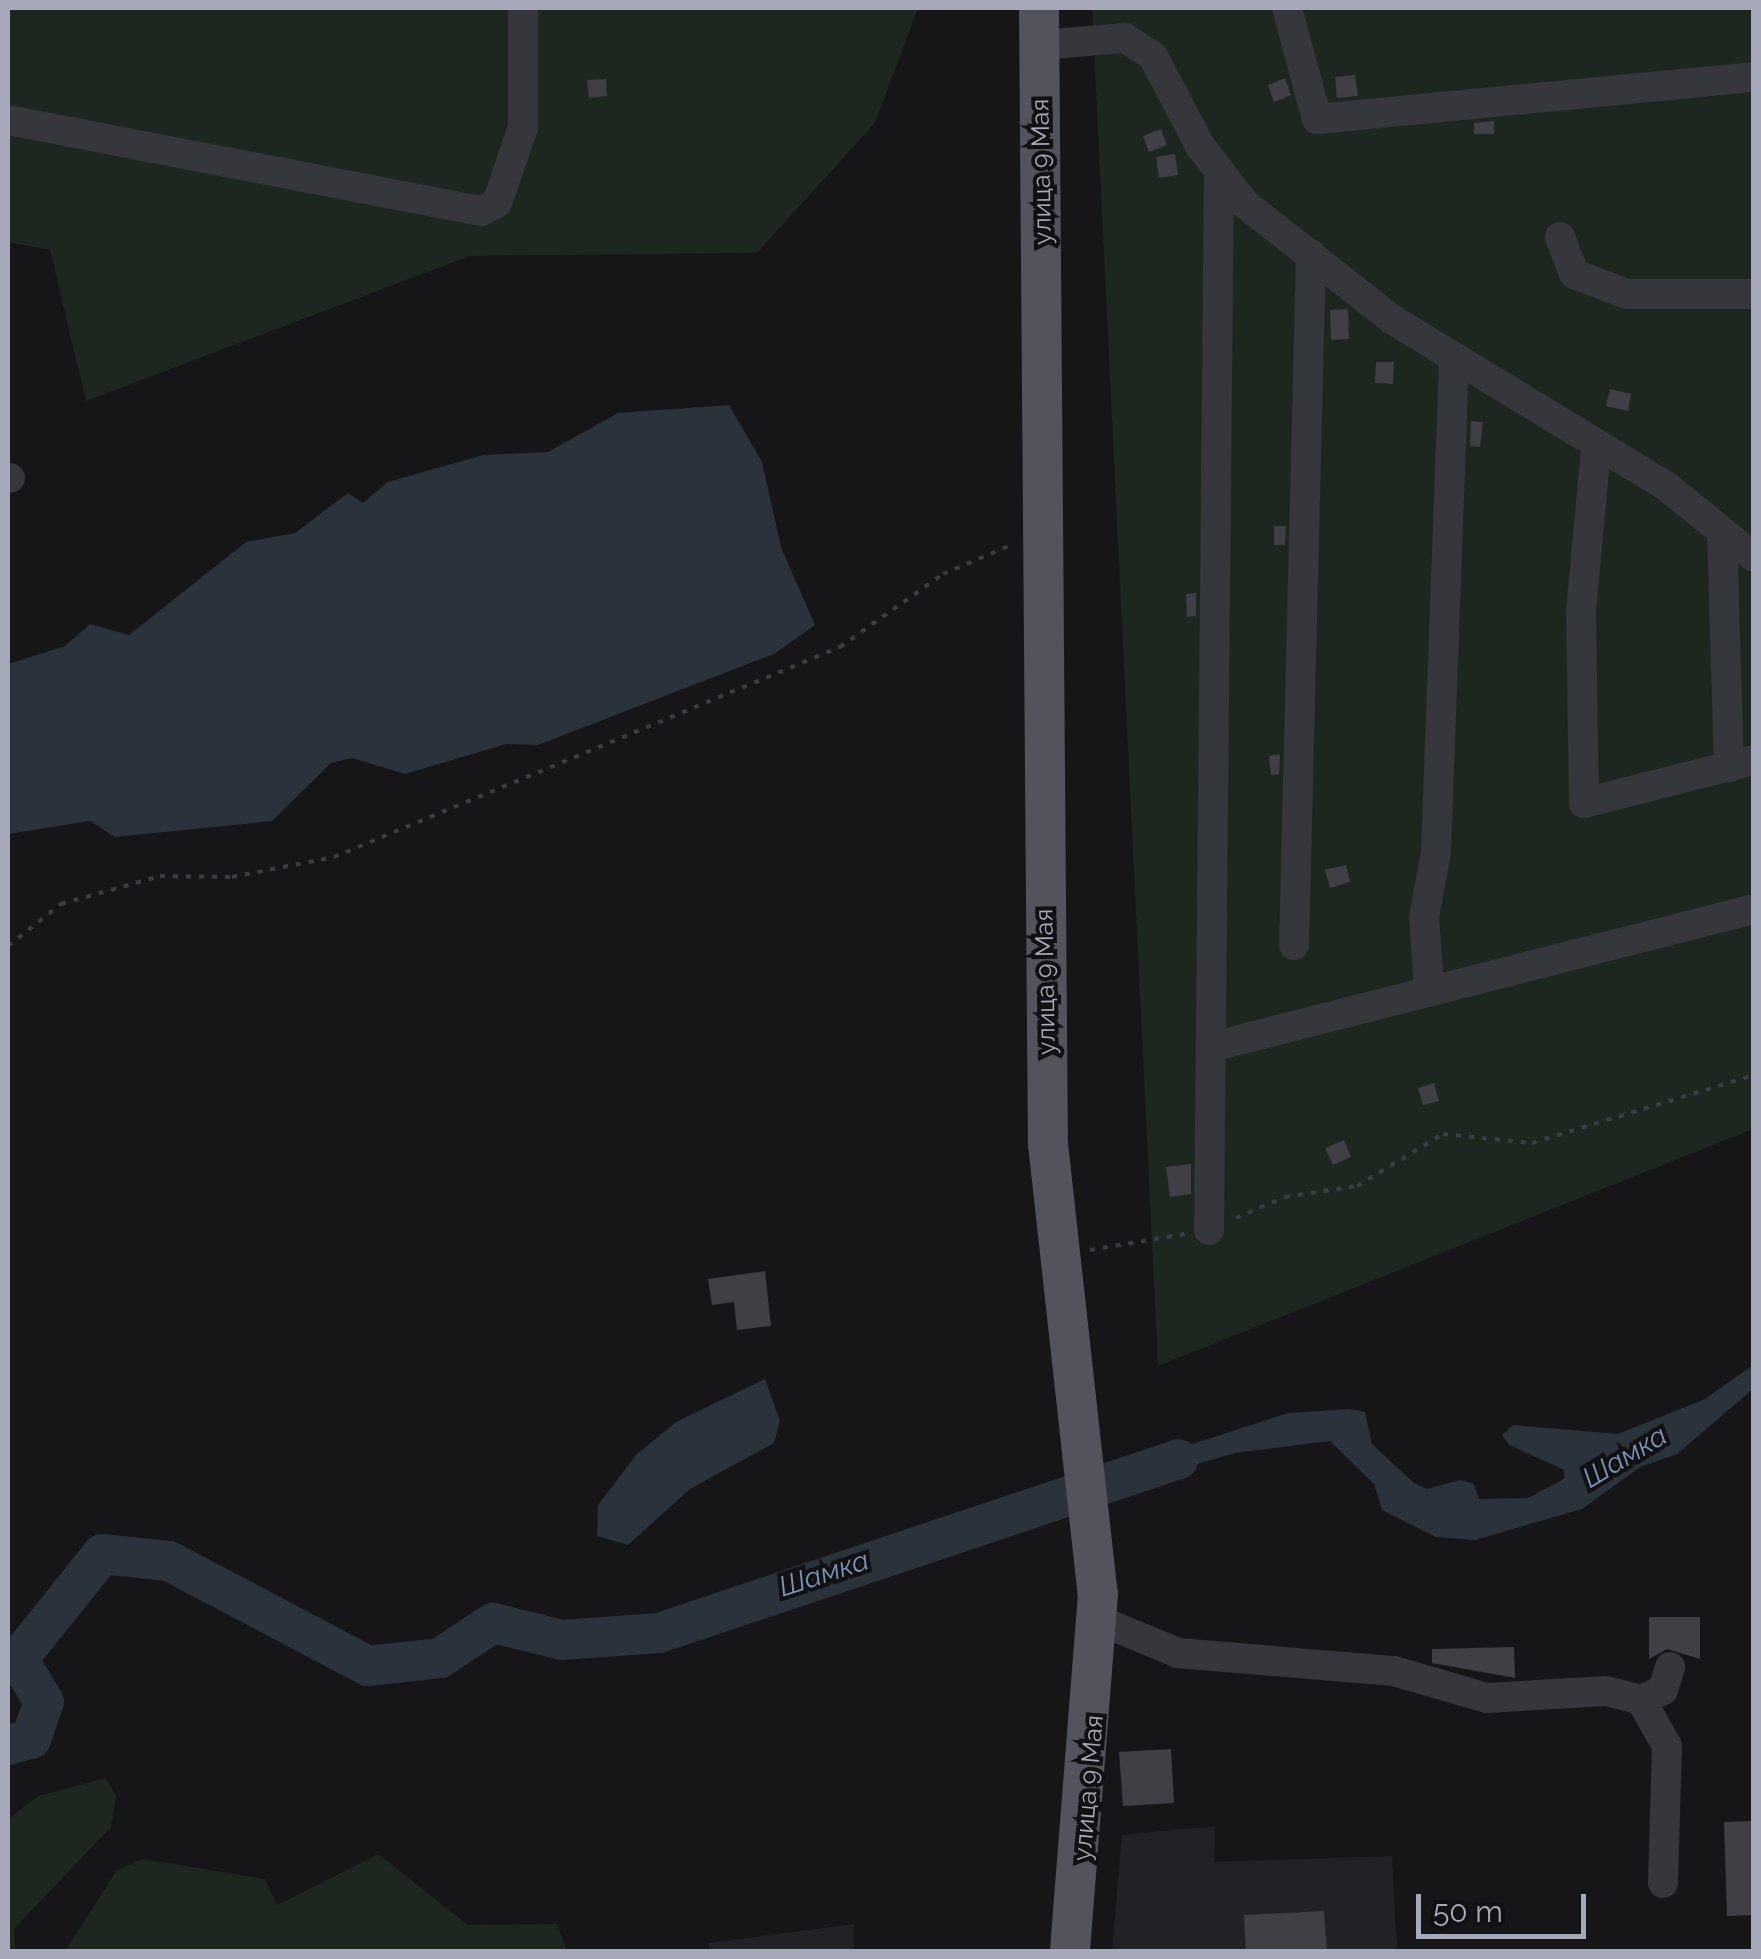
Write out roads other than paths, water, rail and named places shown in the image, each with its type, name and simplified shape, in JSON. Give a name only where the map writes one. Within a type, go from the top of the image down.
[{"type":"main road","name":"улица 9 Мая","points":[[1039,26],[1039,533],[1048,1144],[1087,1443],[1098,1620],[1070,1952]]},
{"type":"lane","points":[[8,120],[482,211],[497,204],[523,127],[522,8]]},
{"type":"lane","points":[[1288,8],[1317,119],[1754,78]]},
{"type":"lane","points":[[1039,26],[1125,38],[1154,56],[1220,171],[1245,204],[1454,361],[1596,449],[1666,486],[1754,557]]},
{"type":"lane","points":[[1209,1230],[1220,171]]},
{"type":"lane","points":[[1560,237],[1574,274],[1627,294],[1754,294]]},
{"type":"lane","points":[[1294,945],[1312,254]]},
{"type":"lane","points":[[1429,986],[1424,918],[1436,852],[1454,361]]},
{"type":"lane","points":[[1596,449],[1582,612],[1584,803],[1741,764],[1722,532]]},
{"type":"lane","points":[[1211,1048],[1429,986],[1754,909]]},
{"type":"lane","points":[[1098,1620],[1178,1653],[1394,1671],[1488,1698],[1606,1691],[1642,1700],[1664,1690],[1670,1667]]},
{"type":"lane","points":[[1642,1700],[1667,1746],[1663,1883]]},
{"type":"water","points":[[729,405],[762,462],[781,547],[815,625],[774,654],[538,745],[506,744],[405,774],[352,758],[331,763],[272,821],[115,837],[90,821],[8,834],[8,664],[65,646],[90,624],[129,635],[246,542],[295,533],[348,493],[363,503],[388,482],[483,455],[548,452],[618,413]]},
{"type":"water","points":[[1753,1365],[1753,1389],[1677,1454],[1640,1467],[1582,1509],[1475,1540],[1436,1537],[1382,1510],[1374,1484],[1330,1441],[1235,1453],[1127,1484],[1125,1466],[1288,1413],[1350,1409],[1365,1412],[1372,1444],[1414,1483],[1427,1489],[1460,1480],[1474,1484],[1479,1499],[1528,1498],[1564,1479],[1564,1470],[1509,1445],[1502,1435],[1513,1425],[1618,1434],[1705,1399]]},
{"type":"water","points":[[765,1379],[780,1421],[774,1443],[690,1489],[628,1545],[597,1536],[598,1505],[637,1454],[676,1422]]},
{"type":"waterway","name":"Шамка","points":[[8,1745],[31,1739],[44,1702],[18,1659],[102,1554],[169,1561],[368,1666],[440,1658],[493,1623],[562,1640],[659,1633],[1179,1459]]}]
